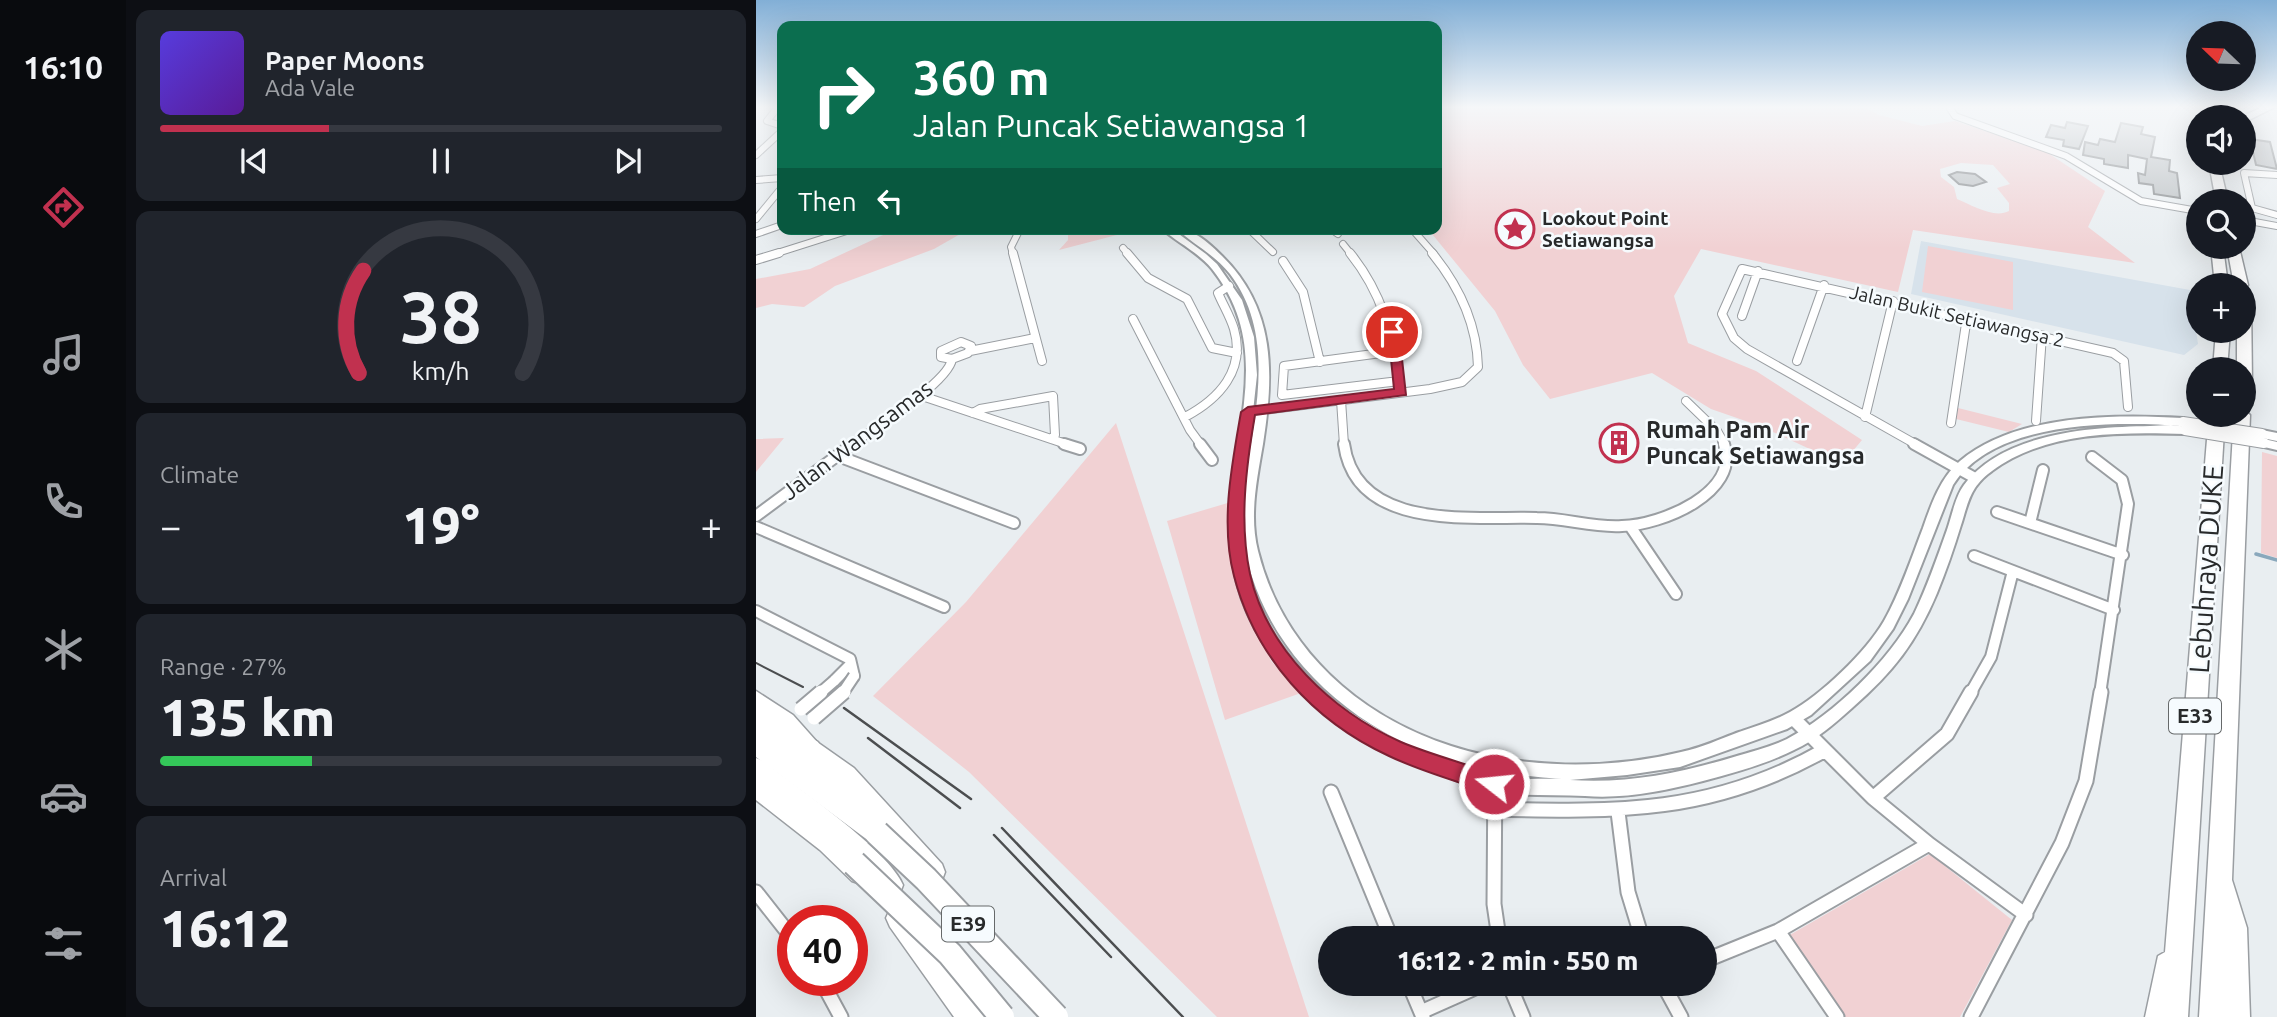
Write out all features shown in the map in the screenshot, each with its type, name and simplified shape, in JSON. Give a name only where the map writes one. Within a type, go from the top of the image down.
[{"type":"highway","name":"Lebuhraya DUKE","points":[[2174,1017],[2216,427]]},
{"type":"highway","name":"Lebuhraya DUKE","points":[[2213,1017],[2241,427]]},
{"type":"highway","points":[[756,715],[810,749]]},
{"type":"highway","name":"E39","points":[[756,744],[877,833],[926,879],[1056,1017]]},
{"type":"highway","points":[[756,786],[854,863],[950,954],[1002,1017]]},
{"type":"highway","points":[[2158,1017],[2185,853]]},
{"type":"highway","points":[[854,863],[915,937],[971,1017]]},
{"type":"highway","points":[[2219,865],[2234,928],[2236,1017]]},
{"type":"main road","points":[[756,700],[794,720],[810,749],[847,775],[953,893],[1056,1017]]},
{"type":"main road","points":[[756,730],[838,782],[892,835],[956,919],[1046,1017]]},
{"type":"main road","points":[[756,768],[870,859],[906,902],[986,1017]]},
{"type":"street","points":[[2062,154],[2133,198],[2186,209]]},
{"type":"street","points":[[2277,175],[2244,173],[2252,208],[2277,215]]},
{"type":"street","points":[[756,180],[777,178]]},
{"type":"street","points":[[756,219],[777,193]]},
{"type":"street","points":[[2256,222],[2277,226]]},
{"type":"street","points":[[756,234],[777,227]]},
{"type":"street","points":[[756,258],[819,235]]},
{"type":"street","points":[[756,258],[833,235]]},
{"type":"street","points":[[1017,235],[1011,247],[1042,361]]},
{"type":"street","points":[[1175,235],[1197,250],[1229,286],[1251,336],[1255,367],[1250,478],[1251,550],[1273,610],[1299,653],[1323,680],[1380,723],[1465,759],[1495,766],[1608,771],[1681,760],[1794,719],[1873,647],[1892,619],[1949,482],[1958,469],[1987,449],[2037,431],[2078,422],[2152,419],[2263,438],[2277,437]]},
{"type":"street","points":[[1191,235],[1227,265],[1251,299],[1267,365],[1238,472],[1238,554],[1242,575],[1262,628],[1278,655],[1314,697],[1350,725],[1396,749],[1494,784],[1611,790],[1637,787],[1716,770],[1777,751],[1811,735],[1892,660],[1912,630],[1933,588],[1967,489],[1975,478],[2012,454],[2056,440],[2104,431],[2184,426]]},
{"type":"street","points":[[1255,235],[1273,252]]},
{"type":"street","points":[[1255,411],[1462,382],[1478,367],[1479,353],[1470,317],[1441,267],[1417,235]]},
{"type":"street","points":[[1343,243],[1377,290],[1389,313],[1396,382],[1401,392]]},
{"type":"street","points":[[1124,248],[1148,278],[1187,299],[1212,348],[1237,354]]},
{"type":"street","points":[[1283,261],[1303,292],[1320,362]]},
{"type":"street","name":"Jalan Bukit Setiawangsa 2","points":[[1865,417],[1747,349],[1734,338],[1722,314],[1742,269],[1893,300],[2109,351],[2124,360],[2128,407]]},
{"type":"street","points":[[1742,316],[1758,271]]},
{"type":"street","points":[[1797,362],[1824,285]]},
{"type":"street","points":[[1185,417],[1205,407],[1223,391],[1237,354],[1235,331],[1219,293],[1229,286]]},
{"type":"street","points":[[1893,300],[1865,417],[1975,478]]},
{"type":"street","points":[[1951,423],[1967,317]]},
{"type":"street","points":[[1133,319],[1190,430],[1212,460]]},
{"type":"street","points":[[2036,421],[2042,335]]},
{"type":"street","points":[[970,351],[971,346],[966,342],[946,346],[940,355],[953,359],[970,351],[1035,338]]},
{"type":"street","points":[[1393,352],[1284,366],[1282,395],[1396,382]]},
{"type":"street","name":"Jalan Wangsamas","points":[[756,516],[919,395],[946,371],[953,359]]},
{"type":"street","points":[[919,395],[1080,449]]},
{"type":"street","points":[[973,413],[980,409],[1053,396],[1055,435],[1051,439]]},
{"type":"street","points":[[1341,400],[1348,469],[1361,488],[1387,501],[1432,514],[1471,520],[1546,517],[1587,525],[1630,526],[1650,522],[1705,498],[1723,480],[1729,461],[1717,431],[1686,401]]},
{"type":"street","points":[[2263,438],[2277,446]]},
{"type":"street","points":[[838,456],[1014,523]]},
{"type":"street","points":[[1971,1017],[2062,843],[2086,781],[2123,555],[2128,504],[2122,480],[2092,457]]},
{"type":"street","points":[[2030,523],[2043,470]]},
{"type":"street","points":[[1997,512],[2123,555]]},
{"type":"street","points":[[1630,526],[1676,594]]},
{"type":"street","points":[[756,527],[944,607]]},
{"type":"street","points":[[1974,556],[2114,610]]},
{"type":"street","points":[[1873,799],[1947,734],[1991,657],[2013,571]]},
{"type":"street","points":[[756,611],[850,659],[852,671],[847,690],[814,718],[794,720]]},
{"type":"street","points":[[794,720],[834,681],[852,671]]},
{"type":"street","points":[[1794,719],[1873,799],[2026,915]]},
{"type":"street","points":[[1493,810],[1618,812],[1732,794],[1780,778],[1825,750]]},
{"type":"street","points":[[1495,766],[1494,904],[1497,926]]},
{"type":"street","points":[[1331,792],[1386,926]]},
{"type":"street","points":[[1618,812],[1623,876],[1638,926]]},
{"type":"street","points":[[1717,956],[1778,932],[1929,844]]},
{"type":"street","points":[[756,892],[777,919]]},
{"type":"street","points":[[1778,932],[1837,1017]]},
{"type":"street","points":[[830,996],[841,1017]]},
{"type":"street","points":[[1414,996],[1422,1015],[1460,996]]},
{"type":"street","points":[[1514,996],[1523,1017]]},
{"type":"street","points":[[1670,996],[1681,1017]]},
{"type":"shaded area","points":[[1442,154],[2050,154],[2105,191],[2088,227],[2135,263],[1913,230],[1898,292],[1701,249],[1674,296],[1688,343],[1756,371],[1862,440],[1842,464],[1760,426],[1711,409],[1652,373],[1550,399],[1523,365],[1495,311],[1433,235],[1442,235]],"holes":[[[1961,163],[1993,165],[2010,184],[1997,188],[2009,203],[2009,211],[1997,213],[1957,199],[1954,187],[1941,177],[1940,169]]]},
{"type":"shaded area","points":[[883,235],[958,235],[934,249],[835,286],[804,307],[772,304],[756,308],[756,279],[810,269]]},
{"type":"shaded area","points":[[1068,235],[1117,235],[1059,250],[1068,240]]},
{"type":"shaded area","points":[[1921,241],[2186,289],[2186,343],[2198,344],[2184,355],[1911,294]]},
{"type":"shaded area","points":[[1928,246],[2013,262],[2013,310],[1922,292]]},
{"type":"shaded area","points":[[1954,407],[2022,424],[2009,432],[1952,418]]},
{"type":"shaded area","points":[[1116,423],[1309,1017],[1217,1017],[969,772],[873,696],[966,602]]},
{"type":"shaded area","points":[[784,438],[756,472],[756,439]]},
{"type":"shaded area","points":[[2262,452],[2277,456],[2277,558],[2261,553]]},
{"type":"shaded area","points":[[1231,502],[1233,558],[1271,661],[1301,693],[1225,720],[1167,521]]},
{"type":"shaded area","points":[[1930,854],[2012,920],[1960,1017],[1845,1017],[1788,936]]},
{"type":"building","points":[[2152,154],[2151,157],[2170,160],[2169,171],[2177,173],[2180,198],[2154,194],[2153,185],[2139,183],[2138,173],[2145,175],[2147,159],[2128,155],[2128,168],[2104,164],[2104,159],[2083,155]]},
{"type":"building","points":[[2256,154],[2273,154],[2277,169],[2256,165]]},
{"type":"building","points":[[1957,172],[1975,174],[1986,182],[1973,186],[1959,184],[1949,175]]},
{"type":"building","name":"Rumah Pam Air Puncak Setiawangsa","points":[[1616,431],[1633,436],[1638,444],[1635,452],[1619,457],[1603,450],[1602,438]]},
{"type":"waterway","points":[[2256,554],[2277,560]]},
{"type":"tram line","points":[[756,663],[803,687]]},
{"type":"tram line","points":[[844,708],[971,799]]},
{"type":"tram line","points":[[868,738],[960,808]]},
{"type":"tram line","points":[[1002,828],[1183,1017]]},
{"type":"tram line","points":[[994,835],[1111,957]]},
{"type":"place","name":"Lookout Point Setiawangsa","points":[[1515,229]]},
{"type":"place","name":"Rumah Pam Air Puncak Setiawangsa","points":[[1619,443]]},
{"type":"route","points":[[1392,332],[1401,392],[1248,412],[1238,472],[1237,531],[1242,575],[1262,628],[1278,655],[1314,697],[1350,725],[1396,749],[1494,784]]}]
